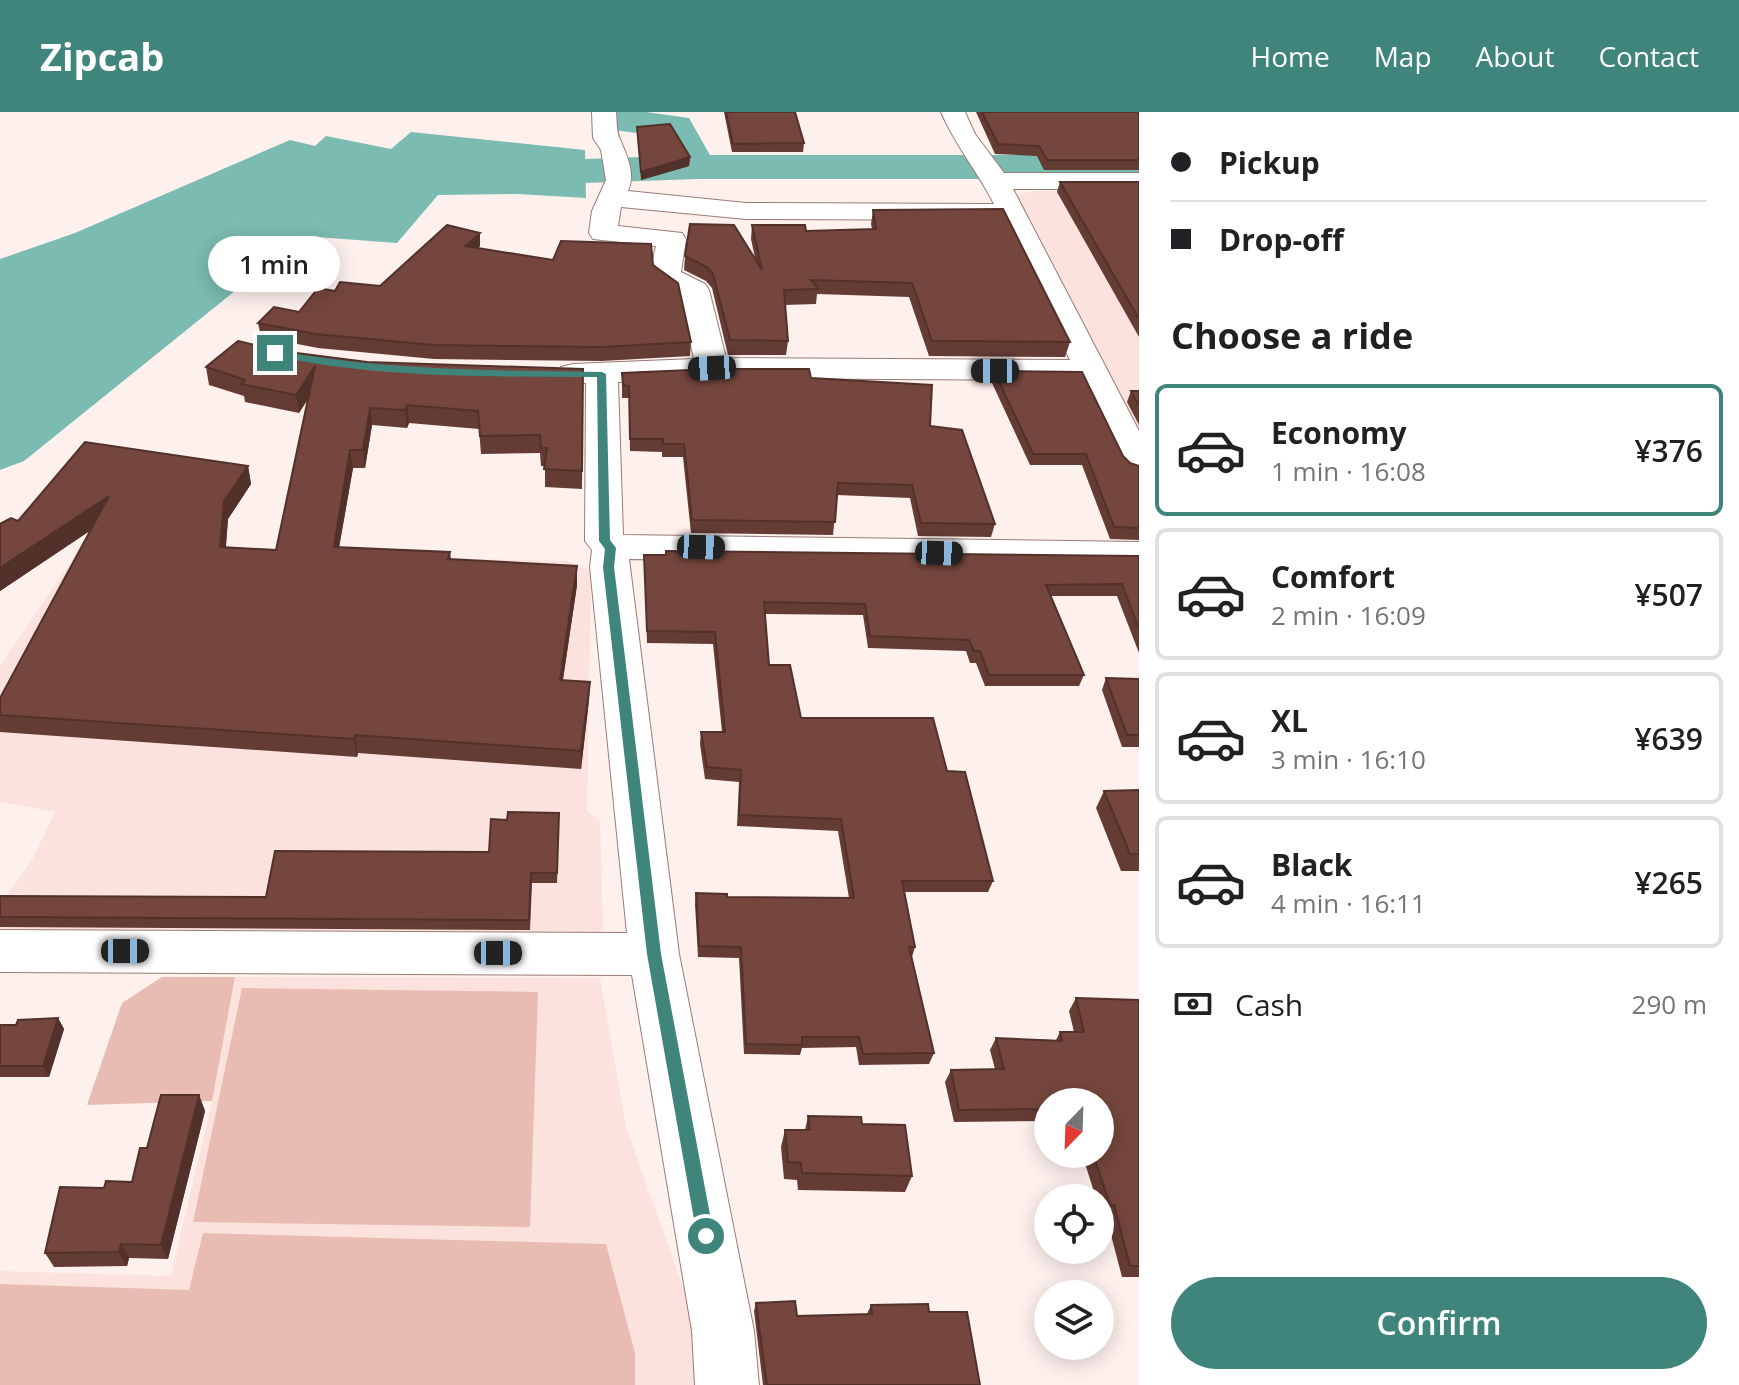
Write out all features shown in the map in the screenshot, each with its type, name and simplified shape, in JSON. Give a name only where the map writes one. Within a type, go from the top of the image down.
[{"type":"street","points":[[604,112],[606,138],[614,150],[615,189],[603,233],[672,239],[665,268],[668,277],[694,290],[712,368]]},
{"type":"street","points":[[953,112],[963,135],[988,170],[1139,465]]},
{"type":"street","points":[[988,170],[1139,181]]},
{"type":"street","points":[[615,189],[746,211],[1010,212]]},
{"type":"street","points":[[538,373],[602,374],[712,368],[1091,370]]},
{"type":"street","points":[[602,374],[604,541],[611,548],[1139,554]]},
{"type":"street","points":[[611,548],[609,567],[654,954],[723,1331],[727,1385]]},
{"type":"street","points":[[0,951],[654,954]]},
{"type":"shaded area","points":[[1035,191],[1139,191],[1139,443],[1016,195]]},
{"type":"shaded area","points":[[79,550],[568,561],[591,571],[587,811],[600,821],[603,928],[587,942],[0,941],[0,905],[32,860],[55,812],[0,802],[0,666]]},
{"type":"shaded area","points":[[162,977],[235,977],[212,1101],[87,1105],[122,1003]]},
{"type":"shaded area","points":[[235,977],[600,978],[626,1127],[695,1320],[699,1385],[0,1385],[0,1271],[171,1276],[212,1101]]},
{"type":"shaded area","points":[[242,988],[538,992],[530,1227],[193,1222]]},
{"type":"shaded area","points":[[203,1233],[606,1244],[635,1353],[635,1385],[0,1385],[0,1284],[189,1290]]},
{"type":"water","points":[[411,132],[585,150],[586,198],[518,194],[438,195],[397,243],[303,236],[24,461],[0,470],[0,259],[75,233],[290,140],[315,146],[326,136],[391,149]]},
{"type":"building","points":[[726,112],[795,112],[804,143],[733,144]]},
{"type":"building","points":[[982,112],[1139,112],[1139,160],[1047,160],[1039,146],[998,144]]},
{"type":"building","points":[[670,124],[690,157],[641,172],[637,127]]},
{"type":"building","points":[[1060,182],[1139,182],[1139,319]]},
{"type":"building","points":[[1003,209],[1070,342],[932,341],[912,283],[811,280],[818,289],[784,290],[788,341],[730,340],[713,274],[707,267],[685,256],[690,224],[734,225],[762,270],[752,225],[805,225],[806,231],[876,229],[873,210]]},
{"type":"building","points":[[447,225],[480,233],[465,246],[553,260],[561,241],[651,244],[653,265],[678,283],[691,342],[602,347],[433,345],[316,334],[258,323],[274,307],[299,312],[318,288],[335,291],[340,282],[380,286]]},
{"type":"building","points":[[238,341],[281,351],[367,362],[583,369],[582,471],[544,469],[547,448],[541,448],[540,435],[480,436],[478,411],[407,405],[405,410],[370,408],[363,450],[350,450],[334,547],[450,552],[448,559],[577,566],[560,680],[590,682],[581,751],[0,715],[0,698],[109,496],[0,568],[0,524],[11,518],[18,521],[85,442],[248,466],[224,501],[220,547],[276,550],[315,366],[296,395],[241,384],[245,380],[206,367]]},
{"type":"building","points":[[809,369],[811,378],[932,385],[930,426],[962,430],[995,524],[921,523],[912,485],[838,483],[835,522],[692,520],[684,444],[663,444],[663,439],[630,439],[629,386],[623,385],[622,373]]},
{"type":"building","points":[[994,371],[1082,372],[1123,456],[1139,466],[1139,528],[1114,527],[1086,454],[1033,454]]},
{"type":"building","points":[[1131,391],[1139,391],[1139,406]]},
{"type":"building","points":[[666,551],[1139,556],[1139,629],[1122,584],[1046,585],[1084,675],[989,675],[980,651],[974,651],[969,640],[870,636],[865,604],[764,602],[769,665],[790,665],[801,718],[933,718],[947,771],[965,772],[993,881],[902,881],[915,947],[909,947],[934,1053],[863,1054],[859,1037],[802,1037],[802,1045],[746,1044],[741,947],[699,946],[696,893],[727,894],[727,897],[854,898],[841,819],[739,815],[741,770],[707,767],[701,732],[725,732],[715,632],[647,631],[644,555],[666,555]]},
{"type":"building","points":[[1106,678],[1139,679],[1139,735],[1127,735]]},
{"type":"building","points":[[1139,790],[1139,854],[1130,854],[1104,791]]},
{"type":"building","points":[[508,812],[559,813],[557,873],[531,873],[529,920],[0,917],[0,896],[266,897],[275,851],[489,852],[491,819],[507,820]]},
{"type":"building","points":[[1076,998],[1139,1000],[1139,1266],[1130,1266],[1114,1205],[1114,1184],[1103,1184],[1098,1168],[1114,1168],[1114,1088],[1034,1088],[1034,1109],[959,1110],[951,1070],[1004,1069],[996,1038],[1062,1041],[1060,1032],[1084,1032]]},
{"type":"building","points":[[58,1018],[43,1066],[0,1066],[0,1025],[16,1025],[18,1020]]},
{"type":"building","points":[[161,1095],[199,1095],[161,1245],[121,1244],[119,1252],[45,1253],[60,1187],[104,1188],[106,1181],[132,1182],[140,1148],[147,1148]]},
{"type":"building","points":[[808,1116],[861,1117],[862,1124],[905,1125],[912,1176],[802,1173],[801,1163],[788,1162],[785,1130],[810,1130]]},
{"type":"building","points":[[795,1301],[797,1316],[872,1314],[871,1305],[928,1304],[929,1312],[967,1312],[980,1385],[767,1385],[756,1303]]},
{"type":"waterway","points":[[626,112],[627,122],[675,126],[697,167]]},
{"type":"waterway","points":[[584,171],[697,167]]},
{"type":"waterway","points":[[697,167],[1139,167]]},
{"type":"route","points":[[275,353],[318,361],[434,372],[602,374],[604,541],[611,548],[609,567],[654,954],[706,1236]]}]
